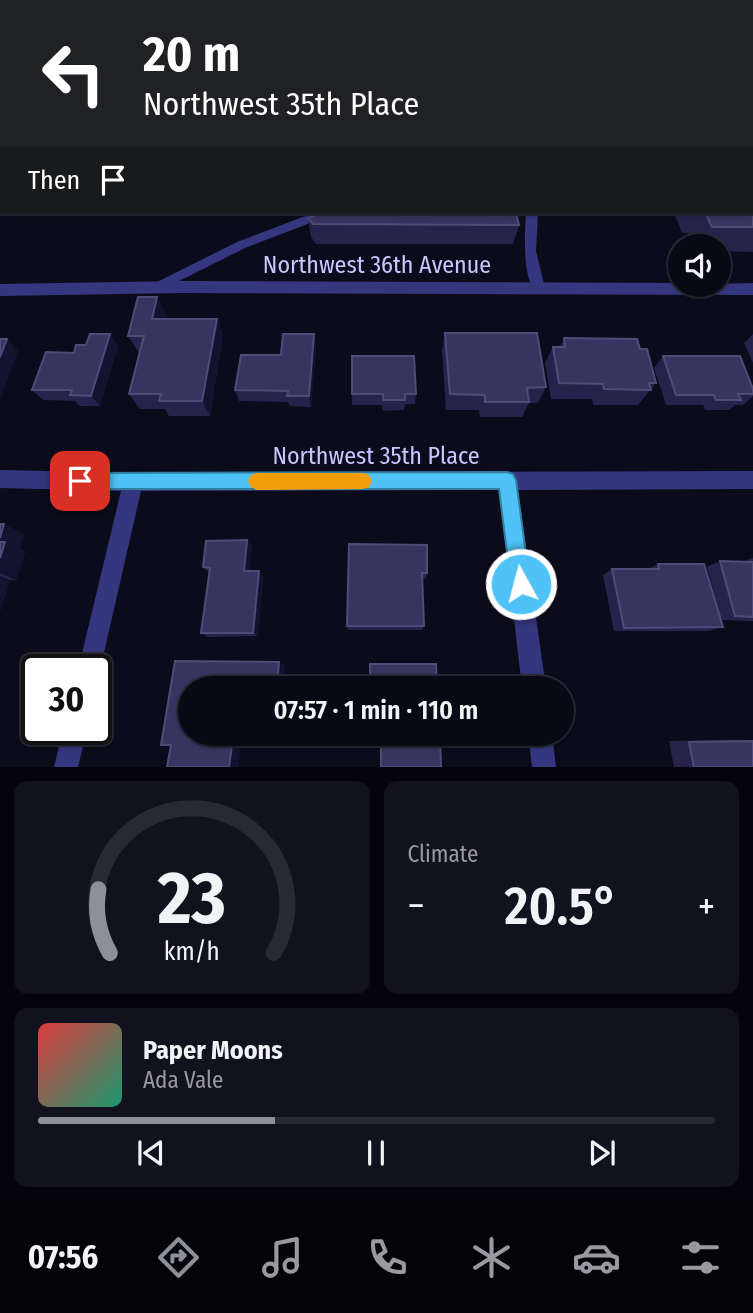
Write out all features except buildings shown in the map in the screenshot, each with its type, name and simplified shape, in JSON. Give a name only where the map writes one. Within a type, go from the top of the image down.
[{"type":"street","name":"Northwest 36th Avenue","points":[[0,290],[157,287],[753,289]]},
{"type":"street","name":"Northwest 35th Place","points":[[0,480],[753,480]]},
{"type":"street","points":[[507,480],[532,676]]},
{"type":"street","points":[[93,654],[133,482]]},
{"type":"street","points":[[66,767],[71,745]]},
{"type":"street","points":[[542,746],[544,767]]},
{"type":"lane","points":[[157,287],[242,245],[322,214]]},
{"type":"lane","points":[[532,214],[530,251],[539,288]]},
{"type":"slow traffic","points":[[257,481],[363,481]]},
{"type":"route","points":[[80,481],[507,480],[521,584]]}]
